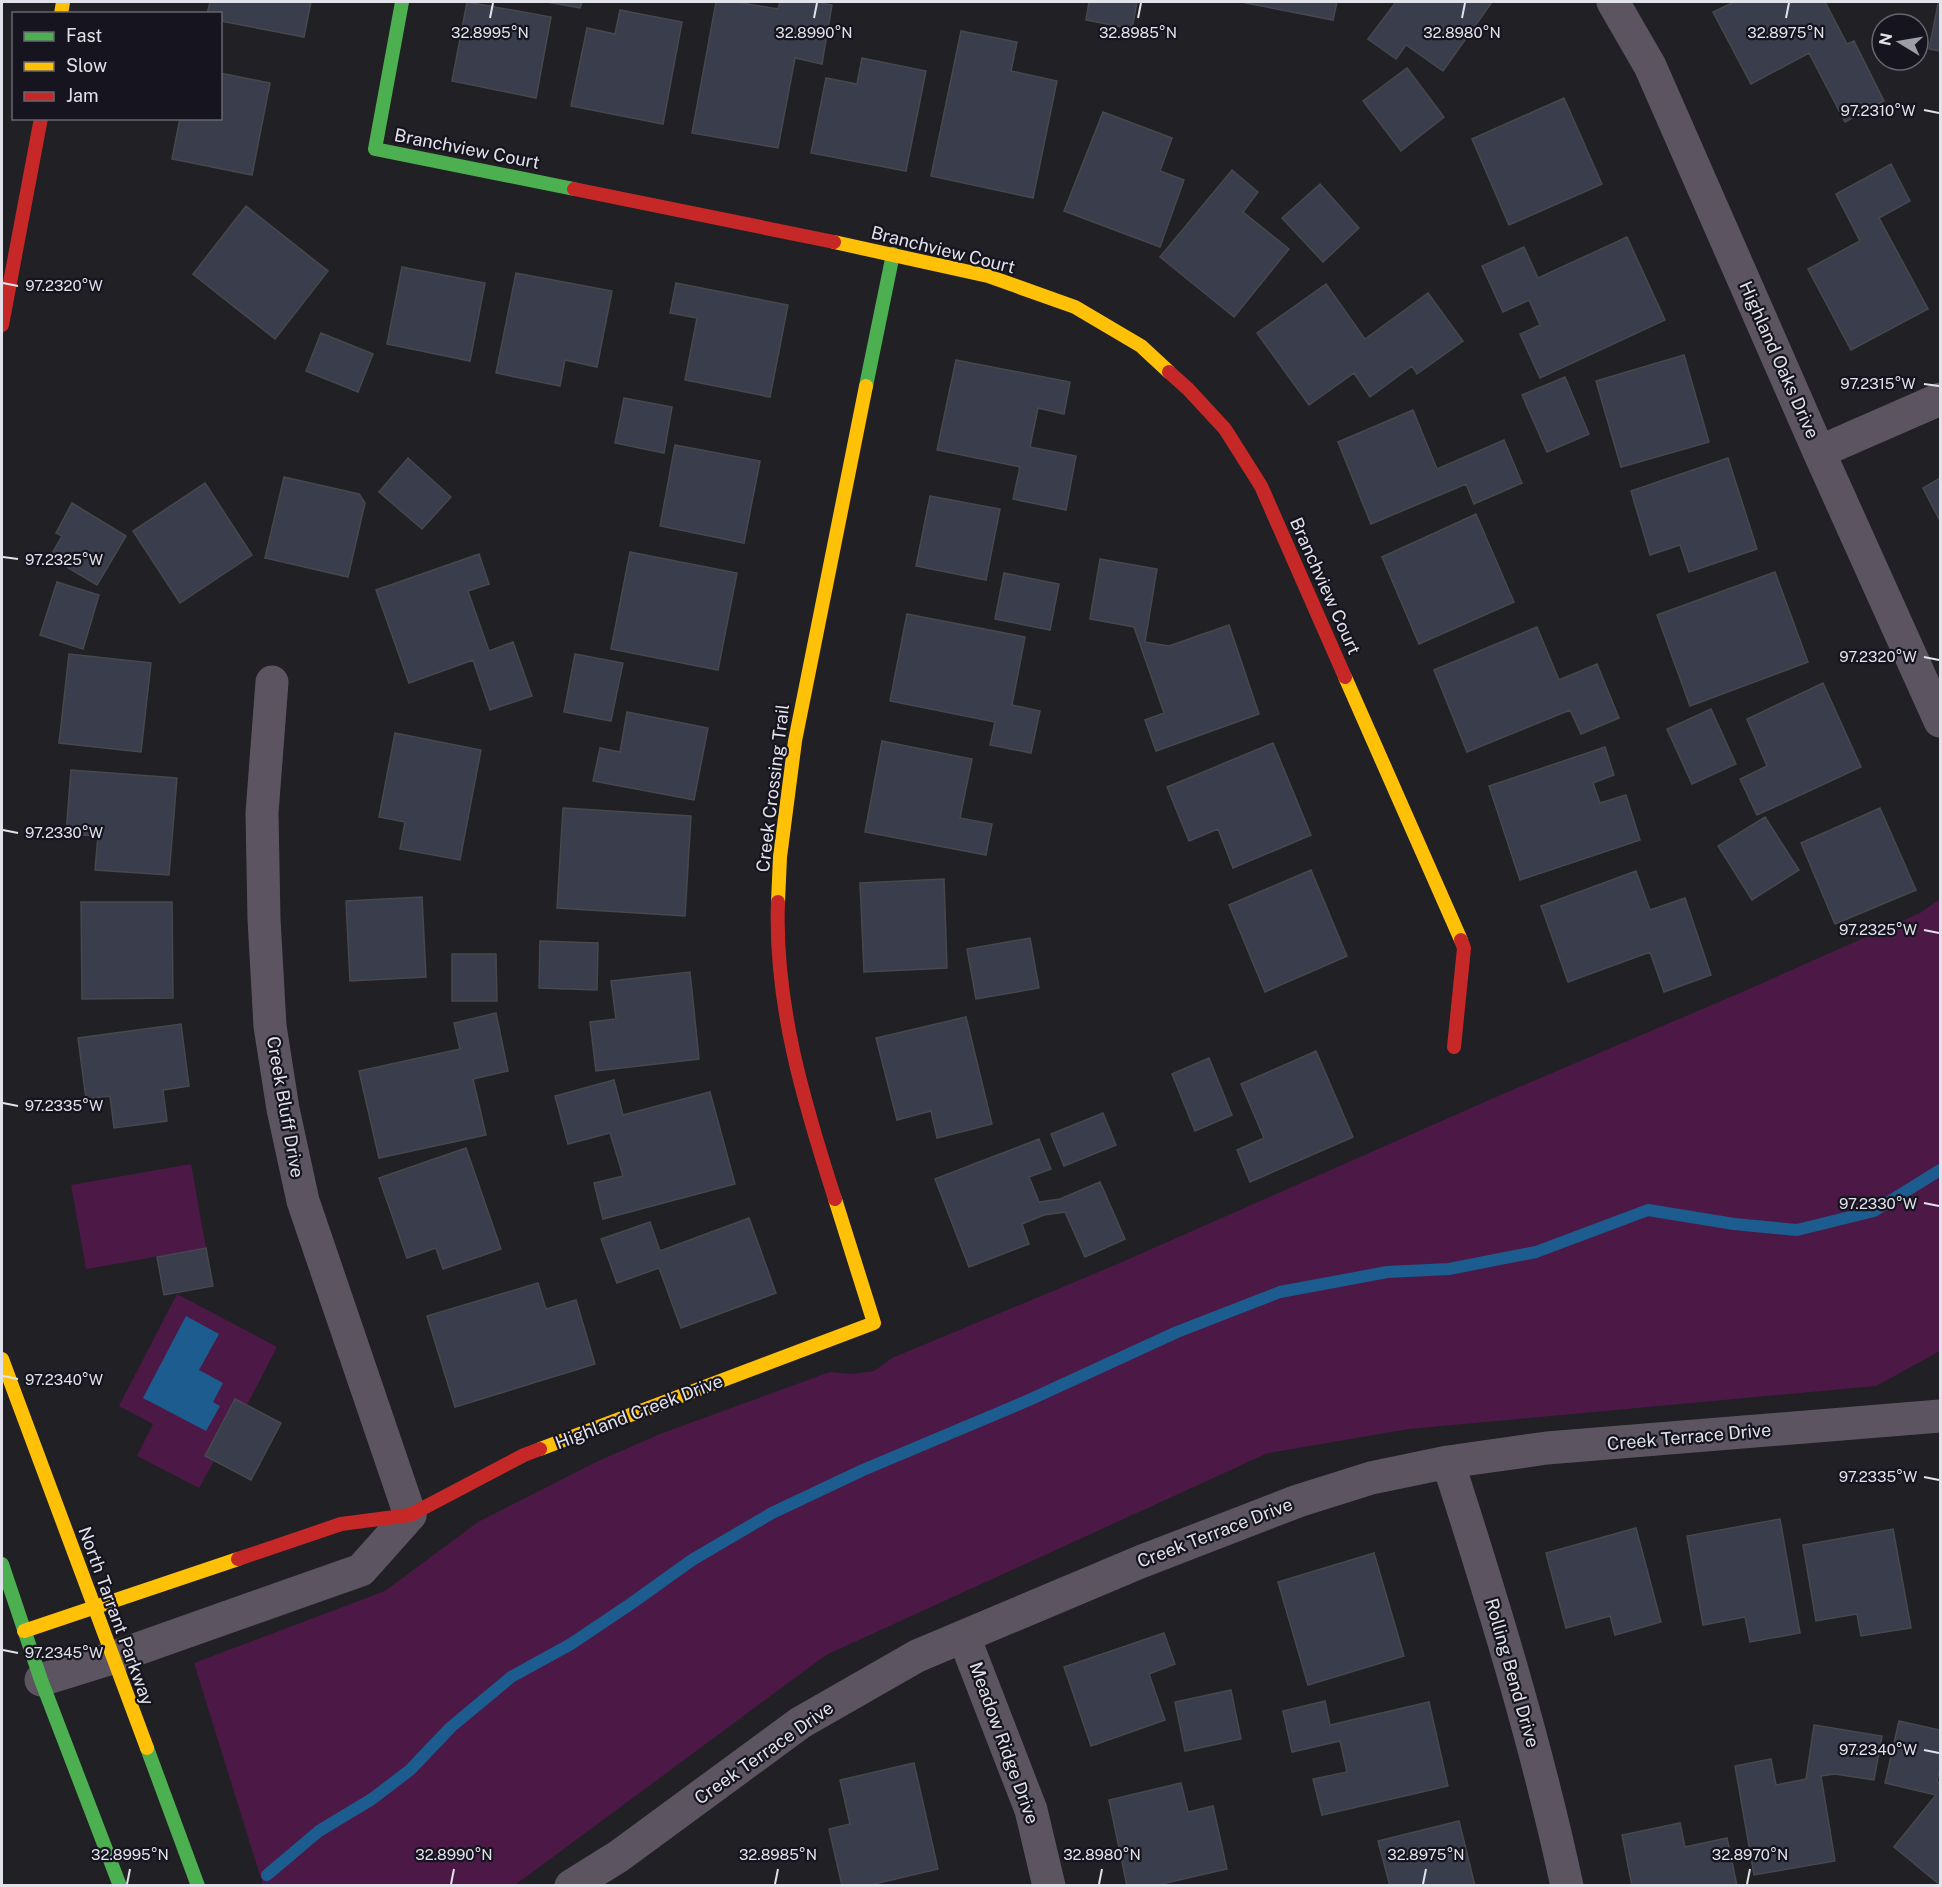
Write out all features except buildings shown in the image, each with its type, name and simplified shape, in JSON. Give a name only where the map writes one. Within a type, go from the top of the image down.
[{"type":"street","name":"Branchview Court","points":[[402,2],[375,149],[893,254],[988,276],[1076,307],[1141,346],[1188,389],[1225,429],[1261,486],[1464,948],[1454,1047]]},
{"type":"street","name":"Highland Oaks Drive","points":[[1613,2],[1650,66],[1941,721]]},
{"type":"street","points":[[2,325],[41,120]]},
{"type":"street","name":"Creek Crossing Trail","points":[[874,1323],[814,1134],[797,1071],[784,1000],[777,927],[780,857],[795,741],[893,254]]},
{"type":"street","points":[[1820,452],[1941,399]]},
{"type":"street","name":"Creek Bluff Drive","points":[[272,682],[262,813],[264,908],[270,1026],[283,1109],[303,1201],[410,1515]]},
{"type":"street","name":"Highland Creek Drive","points":[[24,1631],[341,1524],[410,1515],[524,1455],[874,1323]]},
{"type":"street","name":"North Tarrant Parkway","points":[[2,1359],[198,1886]]},
{"type":"street","name":"Creek Terrace Drive","points":[[570,1886],[619,1856],[800,1723],[917,1656],[1140,1562],[1298,1501],[1371,1478],[1448,1462],[1547,1448],[1941,1416]]},
{"type":"street","name":"Rolling Bend Drive","points":[[1448,1462],[1489,1590],[1549,1803],[1567,1886]]},
{"type":"street","name":"Highland Creek Drive","points":[[41,1680],[112,1658],[362,1570],[410,1515]]},
{"type":"street","points":[[2,1564],[41,1680],[120,1886]]},
{"type":"street","name":"Meadow Ridge Drive","points":[[964,1637],[1031,1810],[1049,1886]]},
{"type":"shaded area","points":[[1940,899],[1940,1351],[1876,1386],[1409,1429],[1268,1453],[826,1655],[515,1885],[263,1885],[194,1663],[385,1591],[478,1522],[596,1462],[660,1434],[830,1372],[852,1374],[874,1371],[892,1358],[1113,1266],[1505,1093],[1740,993],[1920,913]]},
{"type":"shaded area","points":[[191,1164],[206,1248],[86,1269],[71,1185]]},
{"type":"shaded area","points":[[177,1294],[277,1347],[247,1405],[281,1423],[251,1480],[214,1461],[199,1488],[137,1456],[153,1424],[119,1406]]},
{"type":"water","points":[[186,1316],[219,1334],[199,1370],[223,1383],[213,1402],[220,1406],[206,1431],[143,1398]]},
{"type":"waterway","points":[[267,1875],[319,1831],[372,1799],[410,1770],[451,1727],[511,1677],[571,1644],[692,1560],[772,1513],[863,1470],[1029,1400],[1177,1332],[1280,1292],[1387,1272],[1449,1269],[1536,1252],[1648,1210],[1734,1224],[1797,1230],[1874,1211],[1940,1170]]},
{"type":"traffic: fast","points":[[402,2],[375,149],[574,189]]},
{"type":"traffic: fast","points":[[866,386],[893,254]]},
{"type":"traffic: fast","points":[[2,1564],[41,1680],[120,1886]]},
{"type":"traffic: fast","points":[[147,1748],[198,1886]]},
{"type":"traffic: slow","points":[[61,12],[63,2]]},
{"type":"traffic: slow","points":[[834,242],[988,276],[1075,307],[1141,346],[1169,372]]},
{"type":"traffic: slow","points":[[778,902],[780,857],[795,741],[866,386]]},
{"type":"traffic: slow","points":[[1345,677],[1461,940]]},
{"type":"traffic: slow","points":[[540,1449],[874,1323],[835,1199]]},
{"type":"traffic: slow","points":[[2,1359],[147,1748]]},
{"type":"traffic: slow","points":[[24,1631],[238,1559]]},
{"type":"traffic: jam","points":[[2,325],[41,120]]},
{"type":"traffic: jam","points":[[574,189],[834,242]]},
{"type":"traffic: jam","points":[[1169,372],[1225,429],[1261,486],[1345,677]]},
{"type":"traffic: jam","points":[[778,902],[781,978],[793,1052],[812,1126],[835,1199]]},
{"type":"traffic: jam","points":[[1454,1047],[1464,948],[1461,940]]},
{"type":"traffic: jam","points":[[238,1559],[341,1524],[410,1515],[524,1455],[540,1449]]}]
